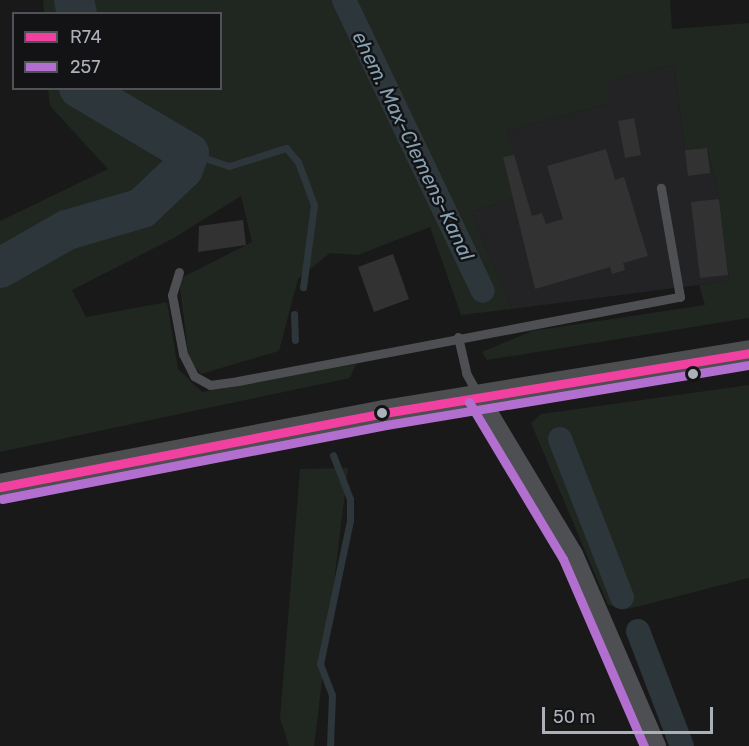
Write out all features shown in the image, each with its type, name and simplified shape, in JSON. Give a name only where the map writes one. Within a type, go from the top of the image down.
[{"type":"main road","points":[[0,487],[479,396],[749,353]]},
{"type":"street","points":[[479,396],[574,554],[657,746]]},
{"type":"lane","points":[[179,272],[172,295],[183,354],[194,376],[210,385],[680,297],[661,188]]},
{"type":"lane","points":[[458,337],[466,373],[479,396]]},
{"type":"shaded area","points":[[43,0],[670,0],[672,29],[749,23],[749,318],[487,360],[482,352],[532,331],[705,305],[699,285],[729,281],[718,189],[707,148],[685,150],[674,65],[607,81],[611,103],[506,131],[514,155],[504,157],[515,198],[471,212],[512,309],[461,315],[430,227],[358,255],[330,253],[298,279],[279,351],[201,374],[189,360],[179,279],[252,242],[241,196],[174,238],[72,290],[86,317],[167,302],[178,369],[202,392],[356,364],[350,378],[0,452],[0,221],[108,169],[50,106],[48,90],[222,90],[222,12],[44,12]]},
{"type":"shaded area","points":[[674,65],[685,150],[707,148],[718,189],[729,281],[512,309],[471,212],[515,198],[503,157],[506,131],[611,103],[606,81]]},
{"type":"shaded area","points":[[749,385],[749,578],[628,609],[608,605],[531,423],[541,414]]},
{"type":"shaded area","points":[[348,468],[314,746],[289,746],[280,718],[300,469]]},
{"type":"building","points":[[634,118],[641,155],[625,158],[618,121]]},
{"type":"building","points":[[707,148],[710,173],[688,176],[685,150]]},
{"type":"building","points":[[606,149],[615,180],[624,177],[648,256],[623,263],[625,270],[612,274],[610,267],[535,289],[503,157],[514,155],[532,216],[542,213],[546,224],[563,219],[547,166]]},
{"type":"building","points":[[719,199],[728,275],[700,278],[691,202]]},
{"type":"building","points":[[243,220],[246,245],[198,252],[199,226]]},
{"type":"building","points":[[393,254],[409,299],[374,312],[358,267]]},
{"type":"waterway","points":[[74,0],[77,12]]},
{"type":"waterway","name":"ehem. Max-Clemens-Kanal","points":[[344,0],[483,291]]},
{"type":"waterway","points":[[0,268],[67,230],[142,208],[183,169],[189,153],[82,90]]},
{"type":"waterway","points":[[189,153],[229,166],[286,148],[298,162],[314,205],[303,287]]},
{"type":"waterway","points":[[294,314],[295,340]]},
{"type":"waterway","name":"ehem. Max-Clemens-Kanal","points":[[560,439],[622,597]]},
{"type":"waterway","points":[[330,746],[332,695],[320,664],[350,520],[350,499],[333,455]]},
{"type":"waterway","name":"ehem. Max-Clemens-Kanal","points":[[638,631],[682,746]]},
{"type":"transit line","name":"R74","points":[[0,487],[384,413],[749,353]]},
{"type":"transit line","name":"257","points":[[2,499],[386,425],[749,365]]},
{"type":"transit line","name":"257","points":[[469,402],[563,559],[644,746]]}]
